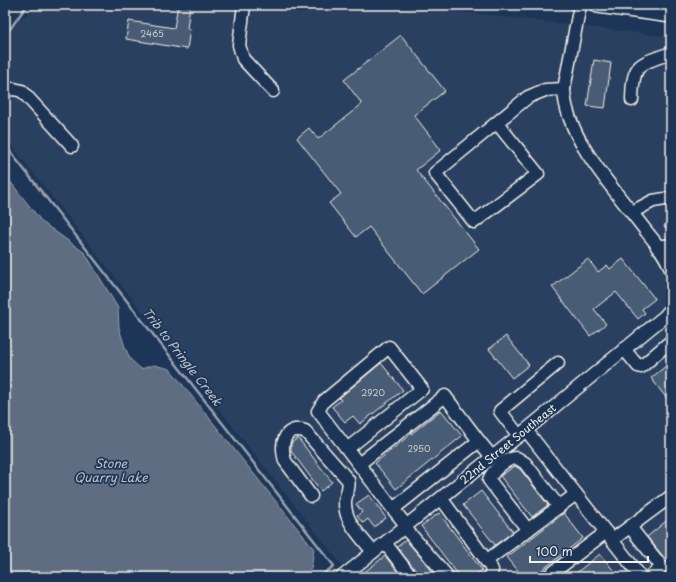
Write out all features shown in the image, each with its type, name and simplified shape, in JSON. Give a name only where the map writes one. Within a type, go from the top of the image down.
[{"type":"main road","points":[[598,5],[671,15]]},
{"type":"street","points":[[244,5],[239,45],[243,59],[273,91]]},
{"type":"street","points":[[580,5],[564,89],[564,103],[579,142],[658,247],[671,270]]},
{"type":"street","points":[[632,100],[633,78],[640,66],[671,53]]},
{"type":"street","points":[[5,90],[14,89],[22,91],[72,146]]},
{"type":"street","points":[[497,123],[538,174],[474,222],[434,173],[528,97],[545,90],[564,89]]},
{"type":"street","points":[[632,212],[653,201],[671,198]]},
{"type":"street","points":[[658,247],[671,245]]},
{"type":"street","name":"22nd Street Southeast","points":[[347,575],[405,526],[523,433],[670,311]]},
{"type":"street","points":[[624,350],[638,366],[641,366],[671,341]]},
{"type":"street","points":[[347,449],[422,389],[389,347],[324,401],[318,412],[405,526],[448,577]]},
{"type":"street","points":[[558,363],[500,411],[523,433],[576,494],[640,577]]},
{"type":"street","points":[[359,464],[445,396],[492,457]]},
{"type":"street","points":[[312,496],[285,461],[282,454],[281,448],[283,441],[287,434],[294,430],[305,431],[348,480],[349,483],[344,502],[346,514],[350,523],[373,552]]},
{"type":"street","points":[[393,509],[479,441]]},
{"type":"street","points":[[528,530],[489,480],[491,474],[507,461],[517,458],[524,463],[559,507]]},
{"type":"street","points":[[486,561],[576,494]]},
{"type":"street","points":[[547,577],[609,536],[630,527],[670,497],[671,498]]},
{"type":"street","points":[[441,498],[492,570],[490,577]]},
{"type":"street","points":[[630,527],[662,568],[650,577]]},
{"type":"street","points":[[385,543],[411,577]]},
{"type":"shaded area","points":[[38,5],[405,5],[671,37],[671,577],[351,577],[5,137],[5,31]]},
{"type":"water","name":"Stone Quarry Lake","points":[[5,175],[42,222],[85,253],[118,308],[119,328],[130,359],[141,369],[154,365],[170,369],[314,549],[311,569],[305,577],[5,577]]},
{"type":"building","points":[[178,5],[190,5],[187,29],[190,29],[187,49],[126,39],[129,21],[174,28]]},
{"type":"building","points":[[401,35],[445,91],[414,115],[441,150],[416,170],[479,249],[422,294],[369,227],[356,237],[329,203],[341,194],[297,138],[309,128],[318,139],[362,104],[344,80]]},
{"type":"building","points":[[594,60],[611,63],[605,108],[587,106]]},
{"type":"building","points":[[671,210],[671,230],[664,227]]},
{"type":"building","points":[[588,259],[598,272],[607,265],[610,269],[623,259],[655,299],[642,309],[645,313],[638,319],[616,292],[594,309],[606,324],[590,336],[552,287]]},
{"type":"building","points":[[506,336],[529,365],[512,378],[489,349]]},
{"type":"building","points":[[671,362],[671,404],[651,378]]},
{"type":"building","points":[[381,363],[403,390],[360,424],[353,416],[345,422],[332,407],[341,400],[339,398]]},
{"type":"building","points":[[441,410],[462,436],[396,489],[375,463]]},
{"type":"building","points":[[298,438],[332,482],[321,491],[291,451],[291,443]]},
{"type":"building","points":[[515,466],[520,469],[548,505],[532,517],[500,476]]},
{"type":"building","points":[[481,491],[513,532],[495,545],[463,505]]},
{"type":"building","points":[[369,495],[386,518],[374,527],[368,519],[363,523],[357,516],[362,512],[356,504]]},
{"type":"building","points":[[439,513],[482,570],[473,577],[460,577],[421,526]]},
{"type":"building","points":[[564,513],[583,538],[533,577],[523,577],[507,557]]},
{"type":"building","points":[[671,517],[671,557],[667,561],[647,537]]},
{"type":"building","points":[[406,540],[436,577],[418,577],[417,572],[397,547]]},
{"type":"building","points":[[600,554],[619,577],[571,577]]},
{"type":"building","points":[[385,556],[402,577],[358,577]]},
{"type":"waterway","name":"Trib to Pringle Creek","points":[[5,36],[28,5]]},
{"type":"waterway","name":"Trib to Pringle Creek","points":[[5,145],[334,566],[319,577]]}]
